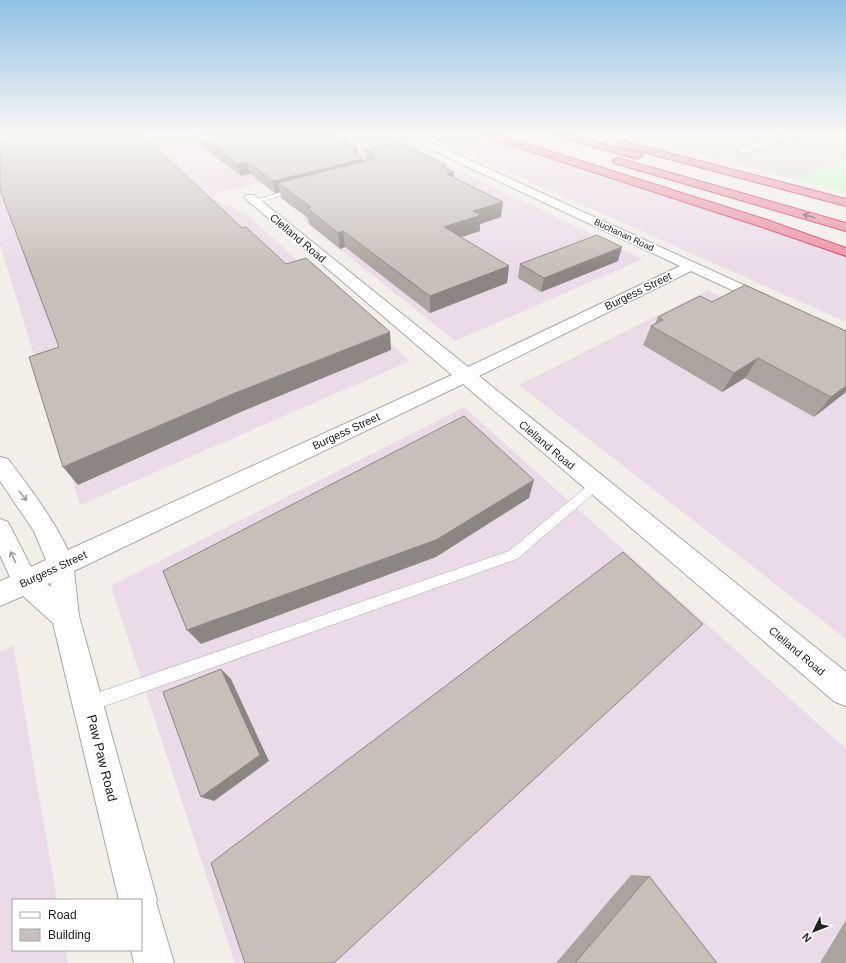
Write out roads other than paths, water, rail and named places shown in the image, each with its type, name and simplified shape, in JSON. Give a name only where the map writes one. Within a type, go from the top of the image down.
[{"type":"highway","points":[[623,178],[760,222],[846,252]]},
{"type":"highway","points":[[639,178],[831,235]]},
{"type":"highway","points":[[675,178],[846,227]]},
{"type":"highway","points":[[708,178],[838,212]]},
{"type":"highway","points":[[752,178],[846,203]]},
{"type":"street","name":"Buchanan Road","points":[[501,178],[775,305]]},
{"type":"street","name":"Clelland Road","points":[[252,199],[846,691]]},
{"type":"street","name":"Burgess Street","points":[[0,594],[464,376],[691,266]]},
{"type":"street","name":"Paw Paw Road","points":[[0,465],[36,513],[55,551],[60,565],[64,583],[65,616],[138,899]]},
{"type":"street","points":[[0,529],[25,582],[65,616]]},
{"type":"street","points":[[142,916],[154,963]]},
{"type":"lane","points":[[252,199],[299,190]]},
{"type":"lane","points":[[88,704],[513,555],[596,485]]}]
